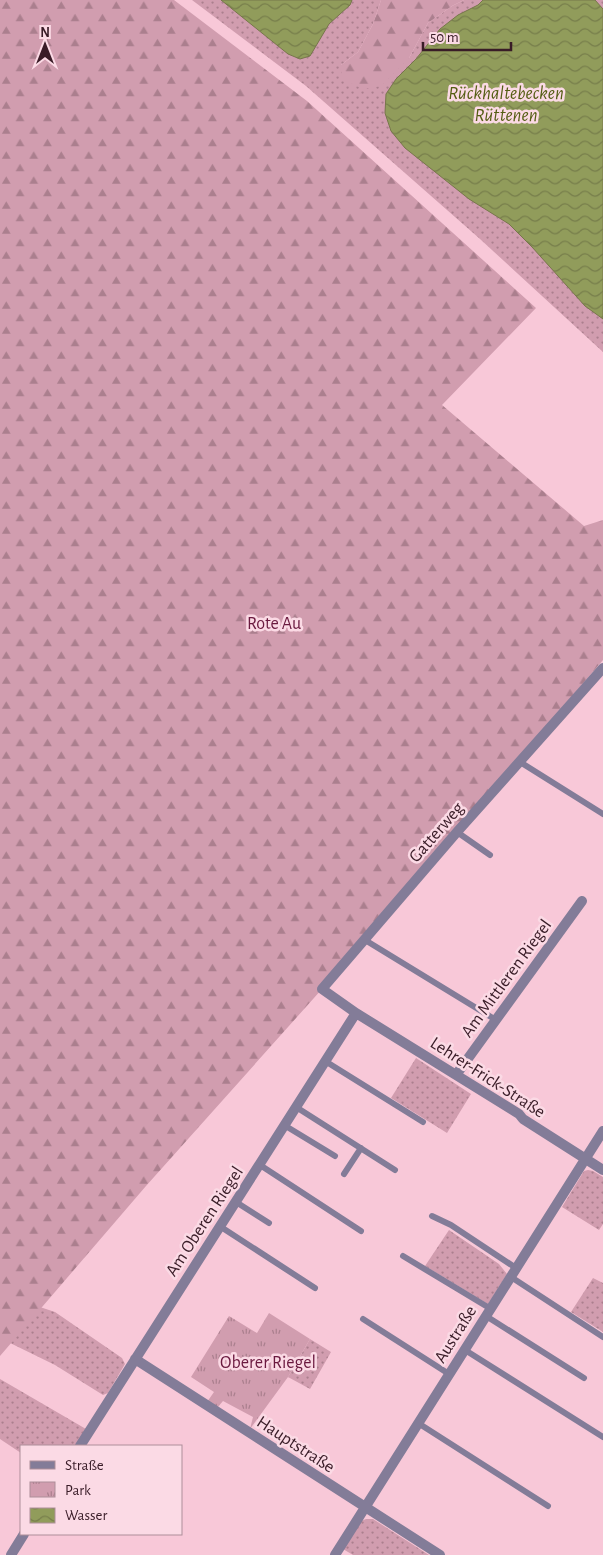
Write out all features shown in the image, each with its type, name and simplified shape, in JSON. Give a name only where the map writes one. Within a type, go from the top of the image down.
[{"type":"street","name":"Gatterweg","points":[[356,1013],[322,989],[603,668]]},
{"type":"street","name":"Am Mittleren Riegel","points":[[456,1075],[582,901]]},
{"type":"street","name":"Am Oberen Riegel","points":[[81,1445],[356,1013]]},
{"type":"street","name":"Lehrer-Frick-Straße","points":[[356,1013],[519,1114],[523,1119],[603,1170]]},
{"type":"street","name":"Austraße","points":[[335,1555],[603,1131]]},
{"type":"street","name":"Hauptstraße","points":[[135,1359],[440,1555]]},
{"type":"street","points":[[11,1555],[23,1535]]},
{"type":"lane","points":[[520,762],[603,814]]},
{"type":"lane","points":[[458,832],[490,855]]},
{"type":"lane","points":[[365,940],[496,1020]]},
{"type":"lane","points":[[325,1061],[423,1122]]},
{"type":"lane","points":[[296,1108],[395,1170]]},
{"type":"lane","points":[[284,1126],[335,1156]]},
{"type":"lane","points":[[344,1174],[360,1148]]},
{"type":"lane","points":[[260,1164],[361,1230]]},
{"type":"lane","points":[[236,1202],[269,1223]]},
{"type":"lane","points":[[432,1216],[451,1225],[513,1273],[603,1337]]},
{"type":"lane","points":[[221,1227],[315,1288]]},
{"type":"lane","points":[[403,1256],[584,1378]]},
{"type":"lane","points":[[362,1319],[449,1374]]},
{"type":"lane","points":[[464,1350],[603,1437]]},
{"type":"lane","points":[[418,1423],[548,1506]]},
{"type":"green space","name":"Rote Au","points":[[0,0],[174,0],[307,101],[536,308],[442,405],[584,526],[603,520],[603,660],[322,989],[146,1186],[0,1356]]},
{"type":"green space","name":"Rückhaltebecken Rüttenen","points":[[192,0],[381,0],[373,24],[358,52],[341,65],[409,58],[428,23],[464,0],[603,0],[603,352],[480,239],[306,86]]},
{"type":"green space","points":[[381,0],[464,0],[428,23],[409,58],[381,86],[363,89],[342,79],[341,65],[358,52],[373,24]]},
{"type":"green space","points":[[416,1058],[471,1094],[447,1133],[391,1098]]},
{"type":"green space","points":[[588,1170],[603,1177],[603,1224],[599,1230],[562,1207],[584,1171]]},
{"type":"green space","points":[[449,1230],[499,1264],[507,1274],[488,1304],[425,1266]]},
{"type":"green space","points":[[593,1278],[603,1283],[603,1332],[571,1312]]},
{"type":"green space","points":[[34,1305],[55,1312],[122,1358],[125,1364],[108,1393],[103,1395],[55,1365],[6,1341]]},
{"type":"green space","name":"Oberer Riegel","points":[[269,1313],[310,1339],[288,1377],[250,1429],[253,1417],[223,1401],[217,1408],[207,1402],[214,1392],[191,1377],[229,1316],[257,1333]]},
{"type":"green space","points":[[310,1339],[331,1352],[310,1389],[288,1377]]},
{"type":"green space","points":[[0,1379],[86,1429],[76,1445],[20,1445],[20,1452],[0,1439]]},
{"type":"green space","points":[[373,1519],[429,1555],[353,1555],[343,1549],[361,1521]]},
{"type":"water","points":[[221,0],[352,0],[350,5],[329,24],[310,56],[300,59],[288,54]]},
{"type":"water","name":"Rückhaltebecken Rüttenen","points":[[483,0],[595,0],[603,9],[603,319],[585,306],[509,224],[469,199],[405,148],[391,131],[385,113],[386,94],[396,79],[416,59],[440,29],[458,15],[478,5]]}]
